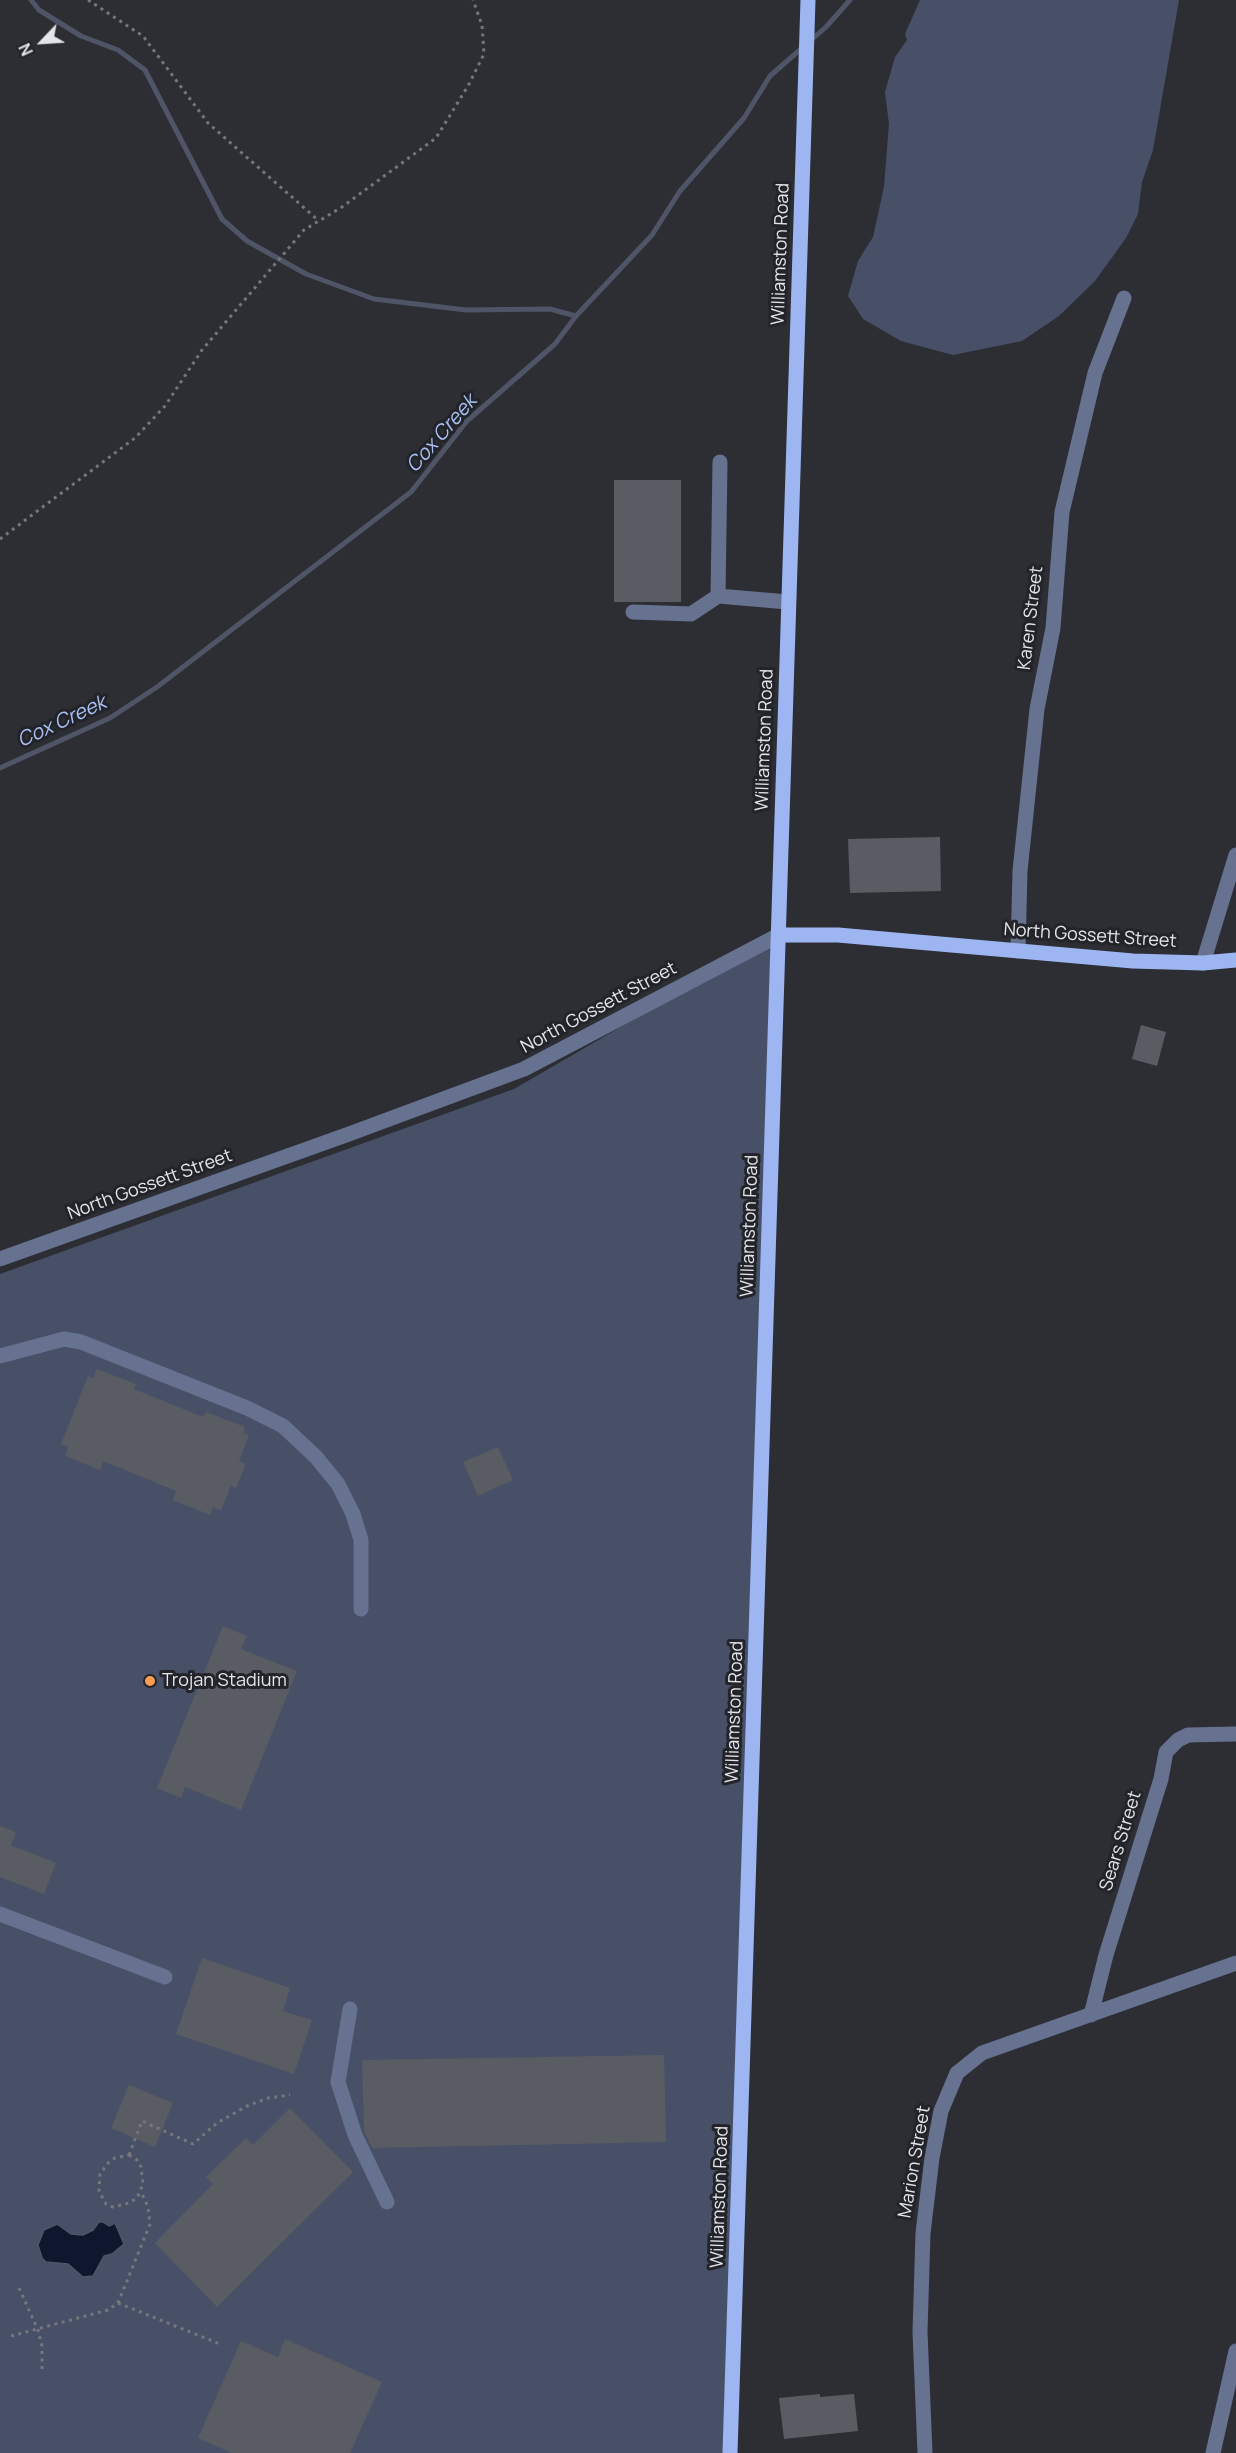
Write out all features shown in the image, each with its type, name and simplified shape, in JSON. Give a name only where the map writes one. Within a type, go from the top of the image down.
[{"type":"main road","name":"Williamston Road","points":[[730,2453],[808,0]]},
{"type":"main road","name":"North Gossett Street","points":[[779,935],[838,935],[1132,961],[1203,963],[1236,960]]},
{"type":"street","name":"Karen Street","points":[[1018,951],[1020,871],[1037,709],[1053,628],[1062,512],[1095,373],[1124,298]]},
{"type":"street","points":[[718,596],[720,462]]},
{"type":"street","points":[[633,612],[691,614],[718,596],[788,602]]},
{"type":"street","points":[[1203,963],[1236,855]]},
{"type":"street","name":"North Gossett Street","points":[[0,1258],[524,1069],[779,935]]},
{"type":"street","points":[[0,1356],[64,1339],[81,1342],[247,1408],[284,1426],[316,1457],[338,1484],[353,1514],[361,1540],[361,1609]]},
{"type":"street","name":"Sears Street","points":[[1091,2015],[1106,1955],[1161,1779],[1166,1752],[1178,1740],[1188,1735],[1236,1734]]},
{"type":"street","points":[[0,1914],[165,1977]]},
{"type":"street","name":"Marion Street","points":[[925,2453],[920,2332],[923,2233],[932,2158],[941,2112],[957,2073],[982,2053],[1236,1963]]},
{"type":"street","points":[[350,2009],[338,2082],[355,2135],[387,2202]]},
{"type":"street","points":[[1213,2453],[1236,2351]]},
{"type":"path","points":[[88,0],[143,36],[208,123],[319,221]]},
{"type":"path","points":[[0,539],[135,438],[165,406],[202,350],[304,230],[342,207],[436,138],[468,86],[484,54],[482,25],[473,0]]},
{"type":"path","points":[[129,2155],[142,2121],[193,2144],[217,2123],[247,2106],[268,2098],[290,2094]]},
{"type":"path","points":[[11,2336],[108,2310],[118,2303],[150,2224],[148,2208],[141,2192],[144,2174],[137,2160],[129,2155],[115,2158],[103,2168],[98,2182],[99,2191],[106,2204],[113,2207],[129,2203],[141,2192]]},
{"type":"path","points":[[19,2288],[38,2330],[42,2346],[42,2369]]},
{"type":"path","points":[[118,2303],[220,2344]]},
{"type":"shaded area","points":[[920,0],[1179,0],[1153,150],[1142,182],[1138,214],[1126,238],[1095,281],[1059,316],[1022,341],[953,355],[901,341],[863,319],[848,296],[858,261],[873,237],[884,187],[889,124],[885,92],[895,57],[907,40],[905,34]]},
{"type":"shaded area","points":[[779,935],[731,2453],[0,2453],[0,1274],[514,1089]]},
{"type":"shaded area","points":[[99,2222],[109,2226],[115,2223],[124,2244],[112,2254],[104,2256],[93,2276],[83,2277],[68,2264],[46,2262],[42,2258],[38,2245],[44,2230],[57,2224],[71,2234],[83,2235],[93,2230]]},
{"type":"building","points":[[614,480],[681,480],[681,602],[614,602]]},
{"type":"building","points":[[940,837],[941,891],[850,893],[848,839]]},
{"type":"building","points":[[1141,1025],[1166,1032],[1157,1066],[1132,1059]]},
{"type":"building","points":[[97,1369],[136,1384],[134,1389],[203,1417],[206,1412],[245,1427],[243,1433],[249,1435],[239,1461],[246,1464],[236,1488],[231,1486],[221,1510],[213,1507],[210,1515],[173,1500],[176,1491],[103,1461],[100,1470],[65,1456],[68,1447],[61,1444],[88,1376],[93,1378]]},
{"type":"building","points":[[498,1447],[513,1480],[478,1496],[463,1462]]},
{"type":"building","points":[[223,1626],[247,1636],[241,1649],[297,1671],[241,1810],[185,1787],[181,1798],[157,1788]]},
{"type":"building","points":[[0,1826],[16,1832],[11,1845],[56,1863],[44,1894],[0,1877]]},
{"type":"building","points":[[202,1958],[290,1988],[283,2011],[312,2020],[294,2074],[176,2034]]},
{"type":"building","points":[[664,2055],[666,2142],[372,2148],[364,2131],[362,2060]]},
{"type":"building","points":[[129,2085],[173,2103],[155,2147],[111,2128]]},
{"type":"building","points":[[290,2108],[353,2172],[217,2307],[155,2243],[213,2184],[206,2177],[246,2138],[253,2145]]},
{"type":"building","points":[[285,2339],[382,2382],[350,2453],[232,2453],[198,2438],[241,2341],[278,2357]]},
{"type":"building","points":[[820,2394],[820,2397],[854,2394],[858,2431],[784,2439],[779,2398]]},
{"type":"waterway","points":[[31,0],[39,10],[81,36],[118,50],[145,70],[222,219],[247,241],[306,274],[374,299],[466,310],[550,309],[576,316]]},
{"type":"waterway","name":"Cox Creek","points":[[809,42],[850,0]]},
{"type":"waterway","name":"Cox Creek","points":[[0,768],[110,718],[157,687],[411,492],[467,421],[555,344],[576,316],[652,235],[680,191],[744,118],[770,76],[802,48]]},
{"type":"place","name":"Trojan Stadium","points":[[150,1681]]}]
